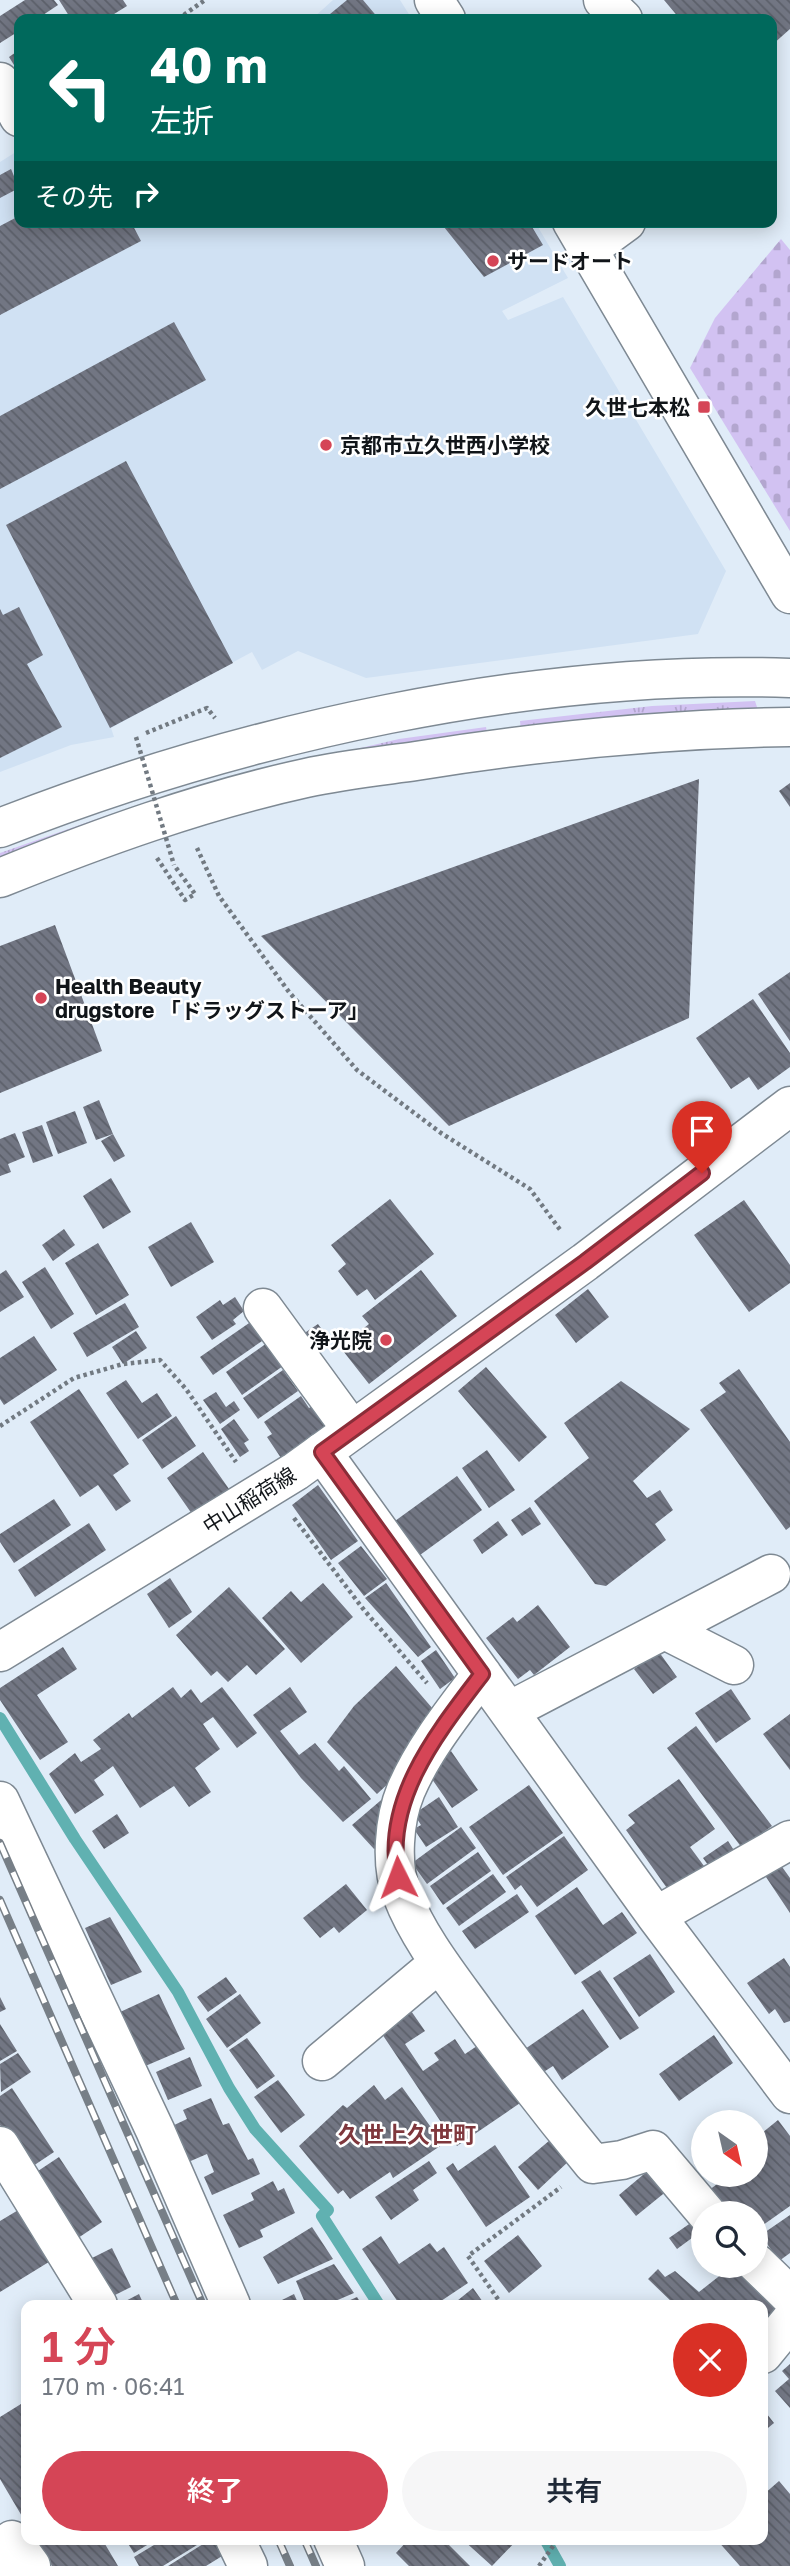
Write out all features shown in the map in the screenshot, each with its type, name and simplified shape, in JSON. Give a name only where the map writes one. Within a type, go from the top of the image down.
[{"type":"street","points":[[603,0],[618,14]]},
{"type":"street","points":[[0,82],[14,108]]},
{"type":"street","points":[[606,228],[580,236],[790,594]]},
{"type":"street","points":[[0,828],[73,799],[291,735],[472,700],[625,680],[790,678]]},
{"type":"street","points":[[0,878],[83,845],[180,812],[307,778],[500,747],[701,728],[790,727]]},
{"type":"street","name":"中山稲荷線","points":[[0,1652],[265,1490],[337,1441],[585,1262],[790,1106]]},
{"type":"street","points":[[263,1308],[337,1441],[482,1674],[656,1916],[790,2094]]},
{"type":"street","points":[[509,1711],[771,1574]]},
{"type":"street","points":[[665,1630],[734,1665]]},
{"type":"street","points":[[482,1674],[453,1713],[406,1791],[398,1822],[395,1860],[402,1894],[439,1963],[532,2089],[593,2164],[622,2160],[653,2150],[696,2201]]},
{"type":"street","points":[[0,1801],[155,2130],[229,2300]]},
{"type":"street","points":[[656,1916],[790,1840]]},
{"type":"street","points":[[322,2061],[439,1963]]},
{"type":"street","points":[[0,2146],[96,2300]]},
{"type":"street","points":[[768,2275],[790,2297]]},
{"type":"street","points":[[768,2348],[790,2321]]},
{"type":"street","points":[[0,2549],[12,2540],[31,2566]]},
{"type":"street","points":[[238,2545],[248,2566]]},
{"type":"street","points":[[336,2545],[345,2566]]},
{"type":"path","points":[[185,14],[205,0]]},
{"type":"path","points":[[157,858],[185,900],[195,894],[174,865],[136,737],[207,708]]},
{"type":"path","points":[[180,812],[219,895],[289,992],[357,1070],[441,1133],[530,1189],[585,1262]]},
{"type":"path","points":[[0,1426],[74,1378],[123,1364],[160,1360],[364,1610],[453,1713]]},
{"type":"path","points":[[499,2300],[468,2256],[593,2164]]},
{"type":"path","points":[[538,2566],[554,2545]]},
{"type":"shaded area","points":[[333,0],[400,0],[409,14],[318,14]]},
{"type":"shaded area","name":"京都市立久世西小学校","points":[[14,153],[14,228],[539,228],[568,278],[502,311],[508,320],[563,297],[726,571],[698,634],[366,678],[298,651],[262,670],[252,652],[111,728],[114,737],[71,745],[0,772],[0,162]]},
{"type":"green space","points":[[781,239],[790,250],[790,531],[690,368],[715,318]]},
{"type":"green space","points":[[755,701],[758,710],[614,717],[521,730],[520,721],[652,706]]},
{"type":"green space","points":[[486,727],[487,733],[288,765],[399,739]]},
{"type":"green space","points":[[114,813],[115,821],[0,860],[0,853]]},
{"type":"building","points":[[25,0],[54,0],[58,5],[44,14],[14,14],[14,34],[0,43],[0,16]]},
{"type":"building","points":[[59,0],[123,0],[127,6],[114,14],[68,14]]},
{"type":"building","points":[[347,0],[363,0],[375,14],[330,14]]},
{"type":"building","points":[[664,0],[790,0],[790,29],[777,41],[777,14],[676,14]]},
{"type":"building","points":[[11,169],[14,191],[0,198],[0,175]]},
{"type":"building","points":[[14,219],[14,228],[134,228],[141,241],[0,315],[0,226]]},
{"type":"building","name":"サードオート","points":[[445,228],[533,228],[543,245],[484,277]]},
{"type":"building","points":[[174,322],[206,380],[0,489],[0,416]]},
{"type":"building","points":[[126,461],[233,663],[110,728],[6,525]]},
{"type":"building","points":[[19,607],[43,655],[27,664],[62,727],[0,758],[0,609],[3,615]]},
{"type":"building","points":[[699,779],[689,1018],[449,1126],[261,936]]},
{"type":"building","points":[[790,783],[790,807],[779,791]]},
{"type":"building","name":"Health Beauty drugstore 「ドラッグストーア」","points":[[55,925],[102,1051],[0,1093],[0,946]]},
{"type":"building","points":[[790,972],[790,1041],[758,994]]},
{"type":"building","points":[[753,999],[790,1053],[790,1067],[758,1090],[749,1077],[731,1089],[696,1038]]},
{"type":"building","points":[[99,1100],[113,1134],[96,1140],[83,1107]]},
{"type":"building","points":[[75,1111],[87,1143],[58,1154],[46,1122]]},
{"type":"building","points":[[42,1125],[53,1156],[33,1163],[22,1132]]},
{"type":"building","points":[[15,1133],[25,1157],[8,1164],[11,1172],[0,1176],[0,1139]]},
{"type":"building","points":[[113,1134],[125,1156],[114,1162],[101,1141]]},
{"type":"building","points":[[111,1178],[131,1212],[103,1229],[83,1196]]},
{"type":"building","points":[[390,1199],[434,1254],[375,1300],[367,1289],[357,1296],[338,1271],[346,1264],[331,1245]]},
{"type":"building","points":[[744,1200],[790,1265],[790,1283],[749,1312],[694,1235]]},
{"type":"building","points":[[191,1222],[214,1262],[171,1287],[148,1247]]},
{"type":"building","points":[[64,1229],[75,1245],[53,1261],[42,1245]]},
{"type":"building","points":[[98,1243],[129,1295],[96,1315],[65,1263]]},
{"type":"building","points":[[45,1267],[74,1314],[51,1329],[22,1282]]},
{"type":"building","points":[[6,1270],[24,1297],[0,1312],[0,1274]]},
{"type":"building","points":[[421,1270],[457,1316],[369,1384],[340,1347],[369,1324],[362,1316]]},
{"type":"building","points":[[588,1289],[609,1317],[576,1343],[555,1315]]},
{"type":"building","points":[[235,1297],[244,1311],[233,1320],[236,1324],[212,1340],[196,1317],[220,1300],[223,1305]]},
{"type":"building","points":[[125,1303],[139,1327],[87,1357],[73,1333]]},
{"type":"building","points":[[252,1321],[265,1339],[213,1375],[200,1357]]},
{"type":"building","points":[[318,1324],[330,1341],[312,1354],[300,1336]]},
{"type":"building","points":[[136,1331],[147,1348],[123,1364],[112,1347]]},
{"type":"building","points":[[34,1336],[57,1370],[4,1405],[0,1399],[0,1358]]},
{"type":"building","points":[[267,1343],[283,1366],[242,1395],[226,1372]]},
{"type":"building","points":[[486,1367],[547,1437],[519,1462],[458,1391]]},
{"type":"building","points":[[739,1369],[790,1442],[790,1527],[786,1530],[700,1410],[726,1392],[719,1383]]},
{"type":"building","points":[[283,1370],[298,1391],[258,1419],[243,1398]]},
{"type":"building","points":[[126,1380],[142,1403],[157,1393],[172,1416],[138,1439],[106,1393]]},
{"type":"building","points":[[621,1381],[690,1429],[633,1481],[647,1498],[660,1490],[673,1510],[655,1524],[666,1540],[606,1586],[595,1584],[534,1501],[589,1458],[564,1423]]},
{"type":"building","points":[[79,1389],[129,1464],[113,1475],[131,1501],[116,1511],[98,1485],[80,1497],[30,1422]]},
{"type":"building","points":[[216,1392],[226,1407],[234,1401],[240,1410],[220,1424],[203,1400]]},
{"type":"building","points":[[301,1396],[309,1408],[314,1405],[330,1429],[283,1461],[267,1437],[272,1434],[264,1422]]},
{"type":"building","points":[[176,1416],[196,1446],[162,1469],[142,1440]]},
{"type":"building","points":[[234,1419],[249,1440],[244,1443],[249,1451],[240,1457],[221,1429]]},
{"type":"building","points":[[487,1450],[515,1490],[489,1508],[462,1468]]},
{"type":"building","points":[[203,1452],[229,1489],[192,1514],[167,1478]]},
{"type":"building","points":[[457,1476],[482,1510],[420,1555],[395,1521]]},
{"type":"building","points":[[318,1485],[358,1541],[331,1560],[292,1505]]},
{"type":"building","points":[[54,1499],[71,1525],[14,1563],[0,1542],[0,1534]]},
{"type":"building","points":[[530,1507],[541,1524],[522,1536],[511,1520]]},
{"type":"building","points":[[498,1521],[508,1535],[482,1554],[473,1540]]},
{"type":"building","points":[[89,1523],[106,1550],[35,1597],[18,1570]]},
{"type":"building","points":[[361,1546],[387,1579],[364,1596],[338,1563]]},
{"type":"building","points":[[170,1578],[192,1612],[169,1628],[147,1594]]},
{"type":"building","points":[[323,1583],[353,1617],[301,1663],[262,1618],[291,1591],[301,1602]]},
{"type":"building","points":[[386,1583],[431,1647],[418,1657],[365,1598]]},
{"type":"building","points":[[229,1587],[285,1649],[256,1675],[247,1665],[228,1682],[217,1671],[211,1676],[176,1635]]},
{"type":"building","points":[[538,1605],[570,1647],[534,1675],[530,1670],[518,1679],[486,1638],[513,1617],[517,1622]]},
{"type":"building","points":[[63,1647],[77,1669],[37,1695],[68,1742],[40,1760],[0,1700],[0,1688]]},
{"type":"building","points":[[436,1650],[455,1678],[440,1689],[421,1661]]},
{"type":"building","points":[[659,1652],[677,1677],[653,1694],[634,1669]]},
{"type":"building","points":[[396,1666],[433,1709],[405,1768],[377,1794],[327,1742],[354,1706]]},
{"type":"building","points":[[173,1687],[181,1698],[191,1689],[201,1703],[222,1687],[257,1733],[237,1748],[213,1717],[203,1724],[220,1749],[195,1768],[211,1792],[189,1807],[174,1786],[140,1808],[113,1766],[94,1780],[104,1795],[75,1814],[49,1774],[75,1753],[81,1762],[101,1749],[93,1740],[129,1713],[132,1718]]},
{"type":"building","points":[[290,1687],[307,1712],[280,1731],[299,1755],[315,1743],[339,1771],[344,1766],[371,1799],[343,1822],[301,1778],[253,1715]]},
{"type":"building","points":[[731,1689],[751,1719],[716,1743],[695,1713]]},
{"type":"building","points":[[790,1714],[790,1770],[763,1734]]},
{"type":"building","points":[[696,1726],[772,1826],[742,1848],[667,1748]]},
{"type":"building","points":[[451,1751],[478,1790],[452,1808],[425,1769]]},
{"type":"building","points":[[679,1779],[715,1829],[690,1847],[704,1866],[669,1891],[626,1830],[635,1823],[628,1815]]},
{"type":"building","points":[[529,1785],[563,1833],[503,1875],[469,1827]]},
{"type":"building","points":[[387,1795],[383,1843],[374,1849],[352,1825]]},
{"type":"building","points":[[439,1797],[458,1827],[426,1847],[414,1829],[421,1825],[414,1814]]},
{"type":"building","points":[[117,1814],[129,1833],[104,1849],[92,1831]]},
{"type":"building","points":[[461,1827],[476,1848],[427,1884],[412,1863]]},
{"type":"building","points":[[564,1836],[588,1870],[537,1907],[521,1885],[515,1890],[506,1877]]},
{"type":"building","points":[[728,1841],[737,1855],[713,1872],[703,1858]]},
{"type":"building","points":[[478,1852],[491,1871],[443,1905],[430,1886]]},
{"type":"building","points":[[780,1864],[790,1878],[790,1913],[764,1874]]},
{"type":"building","points":[[493,1874],[506,1892],[459,1926],[446,1908]]},
{"type":"building","points":[[346,1884],[367,1910],[339,1933],[334,1927],[320,1938],[303,1918]]},
{"type":"building","points":[[577,1887],[603,1925],[622,1912],[637,1933],[575,1975],[535,1916]]},
{"type":"building","points":[[517,1894],[529,1912],[475,1949],[462,1931]]},
{"type":"building","points":[[110,1917],[142,1972],[111,1985],[85,1928]]},
{"type":"building","points":[[650,1954],[675,1992],[639,2017],[613,1978]]},
{"type":"building","points":[[784,1958],[790,1967],[790,2021],[784,2023],[775,2009],[769,2014],[747,1983]]},
{"type":"building","points":[[600,1970],[639,2028],[620,2040],[581,1982]]},
{"type":"building","points":[[226,1977],[237,1992],[208,2012],[197,1997]]},
{"type":"building","points":[[159,1994],[185,2049],[143,2067],[118,2013]]},
{"type":"building","points":[[240,1994],[261,2023],[227,2048],[206,2019]]},
{"type":"building","points":[[0,1997],[6,2009],[0,2012]]},
{"type":"building","points":[[409,2008],[425,2031],[405,2044],[423,2071],[439,2060],[434,2053],[455,2039],[465,2054],[480,2044],[526,2099],[457,2146],[378,2028]]},
{"type":"building","points":[[583,2009],[609,2047],[562,2080],[553,2066],[542,2073],[525,2049]]},
{"type":"building","points":[[0,2024],[17,2051],[0,2061]]},
{"type":"building","points":[[714,2035],[733,2063],[679,2101],[659,2074]]},
{"type":"building","points":[[247,2038],[275,2076],[257,2089],[229,2050]]},
{"type":"building","points":[[18,2053],[31,2072],[1,2092],[0,2064]]},
{"type":"building","points":[[190,2057],[202,2086],[168,2100],[156,2072]]},
{"type":"building","points":[[278,2080],[305,2115],[281,2133],[254,2097]]},
{"type":"building","points":[[374,2085],[385,2100],[402,2087],[443,2144],[393,2178],[390,2172],[350,2199],[343,2190],[338,2194],[299,2146],[343,2105],[347,2108]]},
{"type":"building","points":[[12,2088],[54,2152],[33,2166],[21,2156],[0,2125],[0,2096]]},
{"type":"building","points":[[211,2098],[223,2125],[229,2123],[248,2160],[253,2158],[260,2174],[212,2195],[204,2177],[214,2172],[207,2154],[186,2163],[170,2127],[187,2119],[183,2110]]},
{"type":"building","points":[[778,2120],[790,2136],[790,2206],[768,2222],[768,2201],[712,2201],[705,2193],[712,2188],[768,2188],[768,2128]]},
{"type":"building","points":[[556,2135],[570,2160],[538,2190],[518,2167]]},
{"type":"building","points":[[495,2145],[530,2197],[486,2227],[446,2168],[453,2163],[458,2171]]},
{"type":"building","points":[[59,2157],[102,2222],[78,2238],[35,2173]]},
{"type":"building","points":[[429,2161],[437,2173],[413,2190],[419,2200],[391,2220],[375,2197]]},
{"type":"building","points":[[650,2169],[668,2190],[636,2216],[619,2195]]},
{"type":"building","points":[[273,2181],[278,2191],[284,2188],[295,2213],[260,2230],[263,2237],[239,2248],[223,2215],[254,2200],[251,2193]]},
{"type":"building","points":[[25,2206],[57,2257],[0,2292],[0,2221]]},
{"type":"building","points":[[790,2215],[790,2253],[779,2261],[768,2245],[768,2230]]},
{"type":"building","points":[[691,2223],[691,2239],[677,2249],[669,2238]]},
{"type":"building","points":[[312,2227],[333,2259],[278,2284],[263,2257]]},
{"type":"building","points":[[518,2235],[542,2266],[509,2293],[484,2261]]},
{"type":"building","points":[[381,2236],[399,2264],[430,2243],[437,2252],[444,2247],[468,2283],[442,2300],[397,2300],[362,2249]]},
{"type":"building","points":[[112,2248],[131,2287],[109,2298],[90,2259]]},
{"type":"building","points":[[334,2264],[354,2293],[338,2300],[304,2300],[296,2281]]},
{"type":"building","points":[[658,2269],[665,2277],[675,2271],[699,2292],[717,2278],[751,2278],[784,2307],[768,2326],[768,2300],[670,2300],[648,2279]]},
{"type":"building","points":[[473,2288],[481,2300],[458,2300]]},
{"type":"building","points":[[139,2294],[142,2300],[128,2300]]},
{"type":"building","points":[[294,2294],[297,2300],[282,2300]]},
{"type":"building","points":[[790,2364],[790,2408],[775,2391],[789,2379],[782,2371]]},
{"type":"building","points":[[21,2404],[21,2515],[0,2479],[0,2417]]},
{"type":"building","points":[[768,2415],[774,2423],[768,2428]]},
{"type":"building","points":[[779,2481],[790,2494],[790,2566],[740,2566],[721,2545],[768,2545],[768,2491]]},
{"type":"building","points":[[40,2545],[106,2545],[118,2566],[52,2566]]},
{"type":"building","points":[[129,2545],[147,2545],[134,2553]]},
{"type":"building","points":[[154,2545],[197,2545],[163,2566],[139,2566],[134,2557]]},
{"type":"building","points":[[201,2545],[222,2545],[227,2553],[206,2566],[168,2566]]},
{"type":"building","points":[[403,2545],[449,2545],[470,2566],[409,2566],[396,2553]]},
{"type":"building","points":[[469,2545],[512,2545],[492,2566]]},
{"type":"waterway","points":[[0,1718],[75,1839],[178,1992],[229,2088],[255,2129],[328,2210],[322,2216],[376,2300]]},
{"type":"waterway","points":[[548,2545],[560,2566]]},
{"type":"railway","points":[[0,1843],[201,2300]]},
{"type":"railway","points":[[0,1900],[175,2300]]},
{"type":"railway","points":[[281,2545],[290,2566]]},
{"type":"railway","points":[[307,2545],[316,2566]]},
{"type":"place","name":"サードオート","points":[[493,261]]},
{"type":"place","name":"久世七本松","points":[[704,407]]},
{"type":"place","name":"京都市立久世西小学校","points":[[326,445]]},
{"type":"place","name":"Health Beauty drugstore 「ドラッグストーア」","points":[[41,998]]},
{"type":"place","name":"浄光院","points":[[386,1340]]},
{"type":"district","name":"久世上久世町","points":[[407,2134]]},
{"type":"route","points":[[398,1877],[395,1860],[398,1822],[406,1791],[453,1713],[482,1674],[322,1452],[585,1262],[702,1173]]}]
